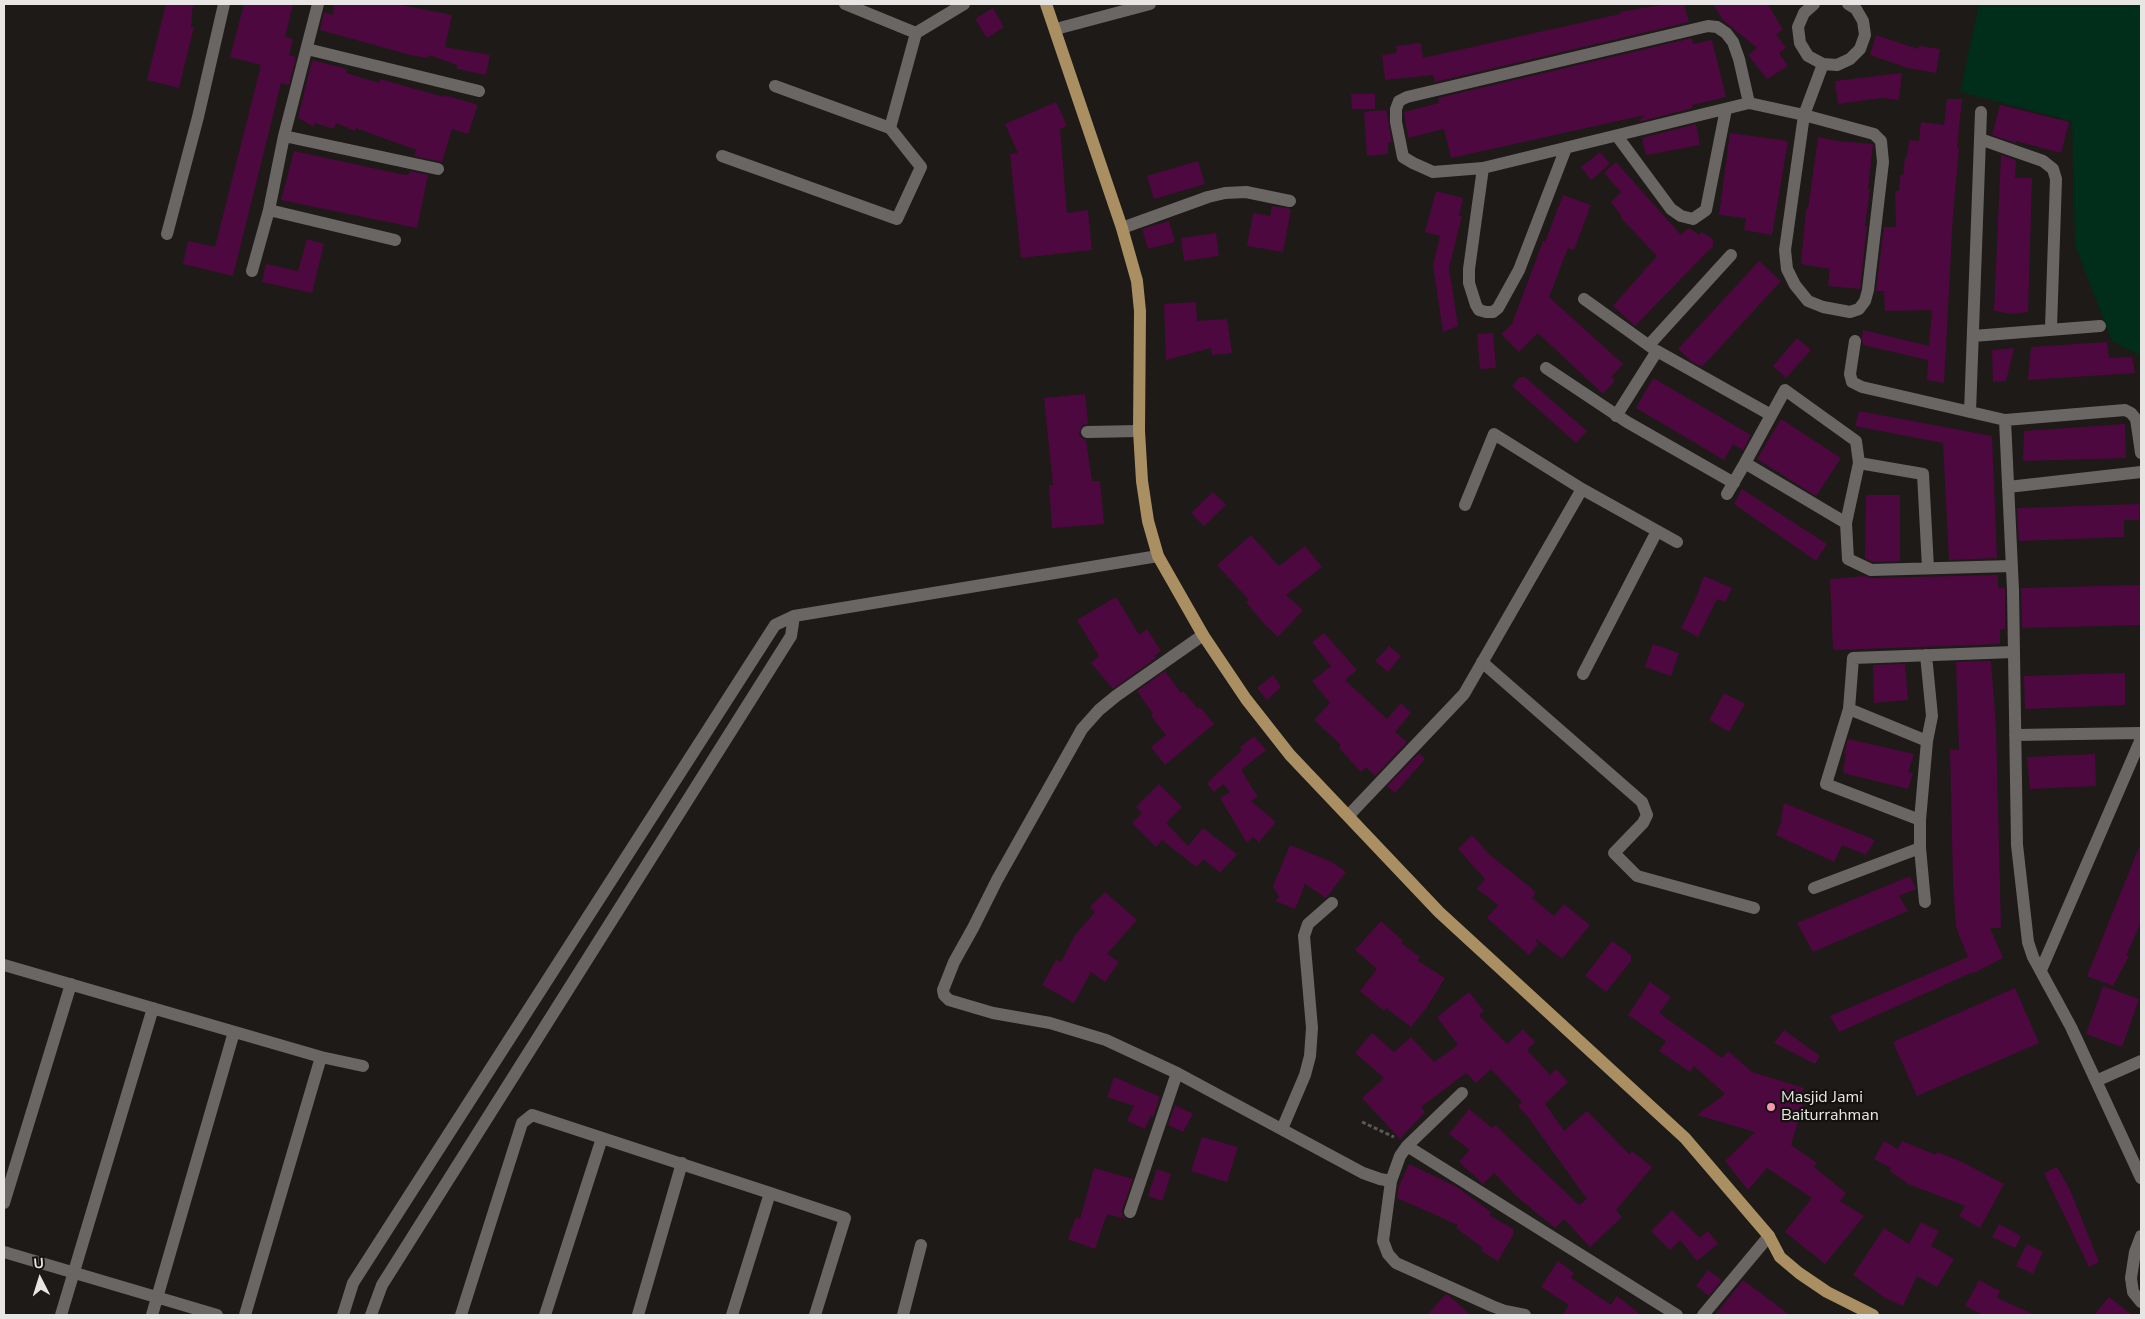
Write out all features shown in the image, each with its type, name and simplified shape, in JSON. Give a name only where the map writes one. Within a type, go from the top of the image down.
[{"type":"main road","points":[[1046,4],[1122,228],[1137,281],[1140,311],[1140,431],[1144,503],[1158,556],[1202,634],[1246,699],[1290,754],[1440,912],[1685,1138],[1769,1236],[1780,1257],[1827,1292],[1872,1315]]},
{"type":"street","points":[[167,234],[198,117],[224,4]]},
{"type":"street","points":[[252,271],[269,210],[284,136],[318,4]]},
{"type":"street","points":[[845,4],[916,33]]},
{"type":"street","points":[[890,128],[916,33],[964,4]]},
{"type":"street","points":[[1056,29],[1150,4]]},
{"type":"street","points":[[1814,4],[1804,13],[1798,27],[1800,43],[1808,56],[1822,64],[1837,65],[1850,59],[1860,49],[1865,35],[1863,21],[1857,6]]},
{"type":"street","points":[[1749,103],[1733,42],[1726,33],[1717,27],[1708,26],[1407,97],[1399,101],[1396,108],[1396,122],[1403,157],[1433,172],[1483,168],[1749,103],[1804,115],[1874,134],[1880,142],[1883,162],[1868,290],[1859,309],[1850,312],[1823,307],[1808,301],[1795,285],[1787,269],[1784,250],[1804,115],[1822,64]]},
{"type":"street","points":[[306,49],[480,91]]},
{"type":"street","points":[[722,156],[897,219],[921,166],[890,128],[775,86]]},
{"type":"street","points":[[1617,136],[1671,209],[1681,216],[1693,219],[1706,210],[1726,109]]},
{"type":"street","points":[[1970,412],[1981,112]]},
{"type":"street","points":[[284,136],[438,169]]},
{"type":"street","points":[[1980,139],[2043,161],[2053,169],[2056,179],[2051,328]]},
{"type":"street","points":[[1483,168],[1469,269],[1469,283],[1480,310],[1493,312],[1498,308],[1519,270],[1566,148]]},
{"type":"street","points":[[1122,228],[1208,197],[1225,193],[1246,192],[1290,201]]},
{"type":"street","points":[[269,210],[395,240]]},
{"type":"street","points":[[1616,416],[1653,348],[1731,254]]},
{"type":"street","points":[[1584,299],[1653,348],[1771,415]]},
{"type":"street","points":[[1973,336],[2051,328],[2100,326]]},
{"type":"street","points":[[1855,340],[1850,374],[1852,382],[1862,387],[2006,420],[2125,410],[2136,419],[2141,453]]},
{"type":"street","points":[[1546,368],[1616,416],[1731,488],[1785,390],[1856,441],[1859,463],[1846,523],[1848,559],[1871,570],[2012,566]]},
{"type":"street","points":[[2006,420],[2012,566],[2017,845],[2028,942],[2141,1178]]},
{"type":"street","points":[[1087,432],[1140,431]]},
{"type":"street","points":[[1465,505],[1494,434],[1582,489],[1677,542]]},
{"type":"street","points":[[1745,463],[1846,523]]},
{"type":"street","points":[[1859,463],[1923,474],[1928,568]]},
{"type":"street","points":[[2008,487],[2141,472]]},
{"type":"street","points":[[1349,815],[1464,694],[1582,489]]},
{"type":"street","points":[[1583,674],[1657,531]]},
{"type":"street","points":[[343,1315],[353,1283],[775,625],[794,616],[1158,556]]},
{"type":"street","points":[[371,1315],[382,1285],[791,636],[794,616]]},
{"type":"street","points":[[1202,634],[1116,696],[1099,710],[1082,729],[997,880],[974,928],[954,962],[943,990],[944,995],[958,1003],[993,1013],[1050,1023],[1106,1040],[1177,1073],[1363,1173],[1391,1181]]},
{"type":"street","points":[[1920,820],[1826,784],[1849,709],[1853,658],[2014,652]]},
{"type":"street","points":[[1925,902],[1920,848],[1920,820],[1927,741],[1932,716],[1926,655]]},
{"type":"street","points":[[1482,662],[1642,802],[1647,814],[1643,823],[1614,853],[1637,876],[1754,908]]},
{"type":"street","points":[[1849,709],[1927,741]]},
{"type":"street","points":[[2015,735],[2141,733]]},
{"type":"street","points":[[2041,970],[2141,739]]},
{"type":"street","points":[[1814,888],[1920,848]]},
{"type":"street","points":[[1282,1128],[1305,1075],[1310,1056],[1312,1028],[1304,936],[1308,924],[1332,904]]},
{"type":"street","points":[[4,965],[321,1057],[363,1066]]},
{"type":"street","points":[[4,1203],[70,984]]},
{"type":"street","points":[[61,1315],[153,1008]]},
{"type":"street","points":[[152,1315],[234,1032]]},
{"type":"street","points":[[245,1315],[321,1057]]},
{"type":"street","points":[[2096,1081],[2141,1061]]},
{"type":"street","points":[[1130,1212],[1177,1073]]},
{"type":"street","points":[[1462,1094],[1407,1146],[1400,1156],[1391,1181],[1383,1241],[1388,1254],[1396,1263],[1492,1306],[1525,1315]]},
{"type":"street","points":[[460,1315],[522,1123],[532,1115],[845,1218],[815,1315]]},
{"type":"street","points":[[545,1315],[602,1138]]},
{"type":"street","points":[[1407,1146],[1677,1315]]},
{"type":"street","points":[[638,1315],[682,1163]]},
{"type":"street","points":[[732,1315],[770,1193]]},
{"type":"street","points":[[1703,1315],[1769,1236]]},
{"type":"street","points":[[2141,1236],[2135,1252],[2131,1278],[2133,1292],[2141,1302]]},
{"type":"street","points":[[903,1315],[921,1244]]},
{"type":"street","points":[[4,1252],[217,1315]]},
{"type":"path","points":[[1362,1122],[1392,1136],[1407,1146]]},
{"type":"green space","points":[[1979,4],[2141,4],[2141,356],[2112,341],[2075,245],[2072,121],[1960,92]]},
{"type":"building","points":[[166,4],[193,4],[191,27],[194,27],[179,88],[147,80]]},
{"type":"building","points":[[244,4],[293,4],[285,37],[293,39],[289,55],[296,57],[289,85],[281,83],[233,276],[183,264],[188,241],[215,247],[261,65],[230,57]]},
{"type":"building","points":[[334,4],[396,4],[452,15],[445,47],[490,55],[486,75],[457,69],[457,65],[429,55],[428,58],[410,55],[320,30],[324,12],[333,15]]},
{"type":"building","points":[[1668,4],[1684,4],[1689,22],[1435,82],[1433,75],[1385,80],[1382,55],[1397,53],[1396,46],[1421,43],[1423,58],[1620,14],[1619,12]]},
{"type":"building","points":[[1713,4],[1768,4],[1783,30],[1776,34],[1786,48],[1779,53],[1788,66],[1767,79],[1748,55],[1757,48],[1723,20]]},
{"type":"building","points":[[993,8],[1004,27],[987,38],[975,19]]},
{"type":"building","points":[[1876,35],[1918,49],[1919,46],[1940,49],[1936,73],[1908,68],[1870,55]]},
{"type":"building","points":[[1692,38],[1693,44],[1712,40],[1726,97],[1692,105],[1693,108],[1638,122],[1645,115],[1451,158],[1444,129],[1408,138],[1404,112],[1439,103],[1438,98]]},
{"type":"building","points":[[312,60],[347,69],[346,73],[379,83],[380,79],[478,105],[468,134],[452,129],[442,162],[414,156],[416,150],[356,128],[355,131],[336,123],[334,129],[315,123],[314,127],[298,118]]},
{"type":"building","points":[[1902,73],[1899,100],[1881,98],[1838,104],[1835,81]]},
{"type":"building","points":[[1351,94],[1375,94],[1375,109],[1352,109]]},
{"type":"building","points":[[1947,99],[1962,99],[1957,148],[1959,148],[1953,214],[1944,383],[1927,380],[1928,360],[1863,345],[1862,338],[1863,330],[1929,346],[1932,310],[1885,311],[1884,291],[1876,291],[1884,227],[1896,227],[1895,191],[1899,191],[1900,175],[1903,175],[1909,140],[1919,141],[1921,122],[1944,125]]},
{"type":"building","points":[[1056,102],[1067,126],[1060,129],[1067,213],[1088,210],[1092,250],[1021,258],[1010,154],[1018,153],[1005,124]]},
{"type":"building","points":[[2000,105],[2069,122],[2061,153],[2016,141],[2016,143],[1992,135]]},
{"type":"building","points":[[1386,110],[1392,142],[1388,143],[1388,154],[1367,156],[1364,112]]},
{"type":"building","points":[[1696,124],[1700,145],[1646,155],[1642,138]]},
{"type":"building","points":[[1730,133],[1788,141],[1772,235],[1744,230],[1746,218],[1719,215]]},
{"type":"building","points":[[1818,137],[1873,144],[1860,289],[1828,286],[1830,269],[1801,264],[1806,209],[1808,209]]},
{"type":"building","points":[[294,151],[400,174],[408,175],[410,171],[428,175],[417,228],[281,200]]},
{"type":"building","points":[[1600,152],[1610,164],[1591,180],[1581,167]]},
{"type":"building","points":[[2001,155],[2016,160],[2015,178],[2032,178],[2028,312],[2012,314],[1994,311]]},
{"type":"building","points":[[1198,161],[1205,184],[1154,199],[1147,176]]},
{"type":"building","points":[[1616,162],[1681,235],[1689,228],[1699,235],[1702,232],[1713,239],[1713,246],[1635,326],[1613,306],[1657,256],[1619,216],[1623,218],[1611,202],[1621,192],[1604,173]]},
{"type":"building","points":[[1436,191],[1463,198],[1459,216],[1462,216],[1449,268],[1458,326],[1443,332],[1433,266],[1440,236],[1425,232]]},
{"type":"building","points":[[1563,195],[1591,205],[1574,250],[1568,248],[1549,297],[1623,364],[1611,377],[1615,381],[1603,394],[1538,333],[1519,352],[1501,334],[1512,324],[1543,241],[1545,242]]},
{"type":"building","points":[[1272,206],[1291,209],[1283,252],[1247,246],[1253,213],[1270,216]]},
{"type":"building","points":[[1169,221],[1175,242],[1148,249],[1142,229]]},
{"type":"building","points":[[1216,233],[1219,256],[1184,261],[1181,238]]},
{"type":"building","points":[[307,239],[324,244],[312,293],[262,282],[266,264],[298,271]]},
{"type":"building","points":[[1759,261],[1781,281],[1702,367],[1691,361],[1678,349]]},
{"type":"building","points":[[1196,302],[1197,321],[1227,319],[1232,353],[1212,355],[1211,348],[1166,360],[1164,304]]},
{"type":"building","points":[[1493,333],[1496,368],[1480,369],[1477,334]]},
{"type":"building","points":[[1797,338],[1811,350],[1786,378],[1773,366]]},
{"type":"building","points":[[2107,342],[2109,358],[2132,357],[2135,373],[2028,380],[2031,347]]},
{"type":"building","points":[[2014,348],[2006,381],[1993,382],[1992,350]]},
{"type":"building","points":[[1520,377],[1525,377],[1587,431],[1576,443],[1512,386]]},
{"type":"building","points":[[1653,378],[1751,435],[1743,450],[1733,444],[1724,460],[1636,408]]},
{"type":"building","points":[[1085,394],[1088,424],[1082,425],[1079,433],[1080,437],[1086,440],[1092,481],[1100,481],[1104,524],[1052,528],[1049,485],[1053,485],[1044,398]]},
{"type":"building","points":[[1859,411],[1992,436],[1997,558],[1949,560],[1943,443],[1855,426]]},
{"type":"building","points":[[1781,419],[1841,458],[1816,496],[1757,459]]},
{"type":"building","points":[[2125,424],[2126,458],[2023,461],[2024,431]]},
{"type":"building","points":[[1742,489],[1827,544],[1816,561],[1734,504]]},
{"type":"building","points":[[1213,492],[1226,505],[1204,526],[1191,513]]},
{"type":"building","points":[[1866,495],[1900,495],[1900,561],[1873,562],[1865,558]]},
{"type":"building","points":[[2140,504],[2139,520],[2124,520],[2124,537],[2019,541],[2017,508]]},
{"type":"building","points":[[1251,535],[1279,566],[1305,546],[1322,567],[1286,595],[1303,610],[1278,637],[1265,625],[1246,602],[1249,600],[1217,565]]},
{"type":"building","points":[[1998,575],[1998,588],[2005,588],[2005,629],[2000,629],[2000,644],[1833,650],[1830,579],[1865,576],[1871,578]]},
{"type":"building","points":[[1704,576],[1732,588],[1725,602],[1717,599],[1698,637],[1681,628]]},
{"type":"building","points":[[2141,585],[2141,625],[2022,628],[2021,588]]},
{"type":"building","points":[[1116,597],[1139,635],[1147,629],[1161,651],[1154,656],[1156,658],[1113,689],[1091,663],[1099,656],[1077,620]]},
{"type":"building","points":[[1324,633],[1357,670],[1345,680],[1387,719],[1401,703],[1411,713],[1395,732],[1407,742],[1375,776],[1366,767],[1361,772],[1339,748],[1341,745],[1314,720],[1330,703],[1312,681],[1331,666],[1312,642]]},
{"type":"building","points":[[1653,644],[1679,653],[1671,676],[1645,667]]},
{"type":"building","points":[[1389,646],[1401,656],[1388,672],[1375,661]]},
{"type":"building","points":[[1991,661],[1996,728],[2001,928],[1990,928],[2003,958],[1974,973],[1839,1032],[1830,1016],[1968,957],[1956,927],[1953,882],[1950,749],[1959,750],[1956,662]]},
{"type":"building","points":[[1905,664],[1908,700],[1874,703],[1873,665]]},
{"type":"building","points":[[1165,671],[1181,693],[1183,691],[1214,724],[1165,765],[1151,747],[1166,735],[1151,716],[1153,714],[1137,691]]},
{"type":"building","points":[[2125,673],[2125,705],[2025,709],[2024,676]]},
{"type":"building","points":[[1273,675],[1281,687],[1267,700],[1257,688]]},
{"type":"building","points":[[1724,693],[1745,704],[1729,732],[1709,720]]},
{"type":"building","points":[[1254,736],[1266,750],[1241,770],[1258,797],[1251,801],[1276,822],[1259,842],[1253,837],[1247,843],[1220,798],[1230,792],[1223,784],[1214,792],[1207,783],[1242,750],[1240,747]]},
{"type":"building","points":[[1848,739],[1914,754],[1908,772],[1913,773],[1908,789],[1843,773],[1846,754],[1844,754]]},
{"type":"building","points":[[1419,753],[1425,759],[1395,793],[1387,786]]},
{"type":"building","points":[[2095,754],[2096,786],[2030,789],[2027,757]]},
{"type":"building","points":[[1159,784],[1182,807],[1166,823],[1188,846],[1203,828],[1237,854],[1220,873],[1204,859],[1196,867],[1162,840],[1156,847],[1132,823],[1142,813],[1136,807]]},
{"type":"building","points":[[1784,803],[1875,840],[1866,855],[1842,845],[1834,862],[1776,835],[1782,819]]},
{"type":"building","points":[[1472,835],[1490,855],[1536,892],[1532,898],[1554,916],[1564,904],[1590,925],[1562,959],[1535,938],[1538,944],[1529,955],[1487,918],[1498,905],[1477,889],[1485,879],[1458,849]]},
{"type":"building","points":[[1290,845],[1332,862],[1346,872],[1326,898],[1305,884],[1295,909],[1275,901],[1279,897],[1273,886]]},
{"type":"building","points":[[2140,845],[2141,922],[2126,956],[2129,956],[2113,986],[2087,976]]},
{"type":"building","points":[[1910,876],[1916,889],[1899,896],[1908,911],[1813,952],[1797,923]]},
{"type":"building","points":[[1105,892],[1137,920],[1107,954],[1119,962],[1105,982],[1091,972],[1074,1003],[1042,985],[1056,960],[1061,962],[1075,935],[1095,912],[1090,907]]},
{"type":"building","points":[[1381,921],[1403,941],[1401,943],[1420,957],[1418,961],[1445,978],[1427,1007],[1411,1027],[1386,1008],[1384,1011],[1360,991],[1377,969],[1355,950]]},
{"type":"building","points":[[1612,941],[1631,955],[1631,961],[1606,992],[1585,976]]},
{"type":"building","points":[[1650,982],[1671,997],[1659,1013],[1722,1058],[1728,1051],[1752,1072],[1804,1088],[1802,1093],[1807,1091],[1791,1145],[1817,1163],[1814,1167],[1846,1193],[1840,1201],[1864,1216],[1825,1264],[1785,1232],[1812,1198],[1767,1168],[1748,1190],[1725,1161],[1755,1132],[1697,1115],[1725,1094],[1694,1066],[1690,1072],[1659,1051],[1666,1041],[1628,1015]]},
{"type":"building","points":[[2103,986],[2139,999],[2122,1047],[2086,1034]]},
{"type":"building","points":[[2015,988],[2039,1043],[1917,1096],[1893,1042]]},
{"type":"building","points":[[1469,992],[1484,1011],[1479,1015],[1507,1044],[1523,1029],[1535,1042],[1527,1050],[1550,1075],[1556,1069],[1568,1082],[1545,1104],[1564,1131],[1587,1111],[1629,1154],[1632,1151],[1652,1167],[1616,1210],[1622,1217],[1590,1247],[1564,1219],[1555,1228],[1516,1196],[1494,1173],[1483,1184],[1459,1162],[1470,1150],[1449,1134],[1469,1109],[1492,1128],[1495,1125],[1579,1205],[1587,1199],[1518,1106],[1522,1102],[1491,1069],[1476,1083],[1466,1073],[1421,1107],[1425,1112],[1400,1139],[1362,1098],[1384,1078],[1355,1053],[1372,1033],[1394,1052],[1411,1037],[1434,1062],[1458,1045],[1437,1017]]},
{"type":"building","points":[[1784,1030],[1820,1056],[1815,1064],[1774,1043]]},
{"type":"building","points":[[1114,1077],[1160,1097],[1153,1117],[1151,1116],[1145,1129],[1127,1121],[1134,1106],[1107,1097]]},
{"type":"building","points":[[1175,1105],[1193,1114],[1183,1132],[1168,1125]]},
{"type":"building","points":[[1202,1137],[1238,1147],[1227,1182],[1191,1171]]},
{"type":"building","points":[[1884,1141],[1898,1149],[1902,1141],[1936,1155],[1937,1152],[1962,1162],[2004,1184],[1980,1228],[1959,1216],[1965,1206],[1908,1184],[1890,1171],[1891,1168],[1874,1159]]},
{"type":"building","points":[[1409,1164],[1457,1187],[1491,1212],[1489,1215],[1513,1229],[1513,1235],[1498,1261],[1481,1251],[1483,1248],[1456,1228],[1458,1225],[1397,1198],[1399,1186]]},
{"type":"building","points":[[2057,1167],[2070,1190],[2099,1262],[2089,1267],[2044,1173]]},
{"type":"building","points":[[1094,1168],[1133,1179],[1122,1210],[1122,1214],[1126,1219],[1107,1214],[1095,1249],[1068,1239],[1076,1217],[1080,1219]]},
{"type":"building","points":[[1157,1169],[1171,1174],[1162,1201],[1148,1196]]},
{"type":"building","points":[[1672,1210],[1700,1238],[1708,1231],[1718,1244],[1697,1261],[1680,1240],[1670,1250],[1651,1231]]},
{"type":"building","points":[[1921,1222],[1939,1231],[1931,1246],[1954,1259],[1937,1287],[1917,1276],[1903,1306],[1885,1298],[1853,1275],[1884,1228],[1909,1244]]},
{"type":"building","points":[[1999,1224],[2021,1236],[2015,1248],[1992,1237]]},
{"type":"building","points":[[2027,1244],[2043,1252],[2033,1274],[2016,1266]]},
{"type":"building","points":[[1558,1261],[1574,1273],[1571,1278],[1611,1305],[1617,1296],[1641,1315],[1562,1315],[1569,1305],[1541,1287]]},
{"type":"building","points":[[1708,1270],[1722,1280],[1709,1296],[1696,1286]]},
{"type":"building","points":[[1743,1280],[1790,1315],[1715,1315]]},
{"type":"building","points":[[1979,1280],[2000,1291],[1997,1298],[2035,1315],[1983,1315],[1965,1306]]},
{"type":"building","points":[[1446,1294],[1448,1295],[1471,1315],[1427,1315]]},
{"type":"building","points":[[2109,1297],[2132,1315],[2094,1315]]},
{"type":"place","name":"Masjid Jami Baiturrahman","points":[[1771,1107]]}]
